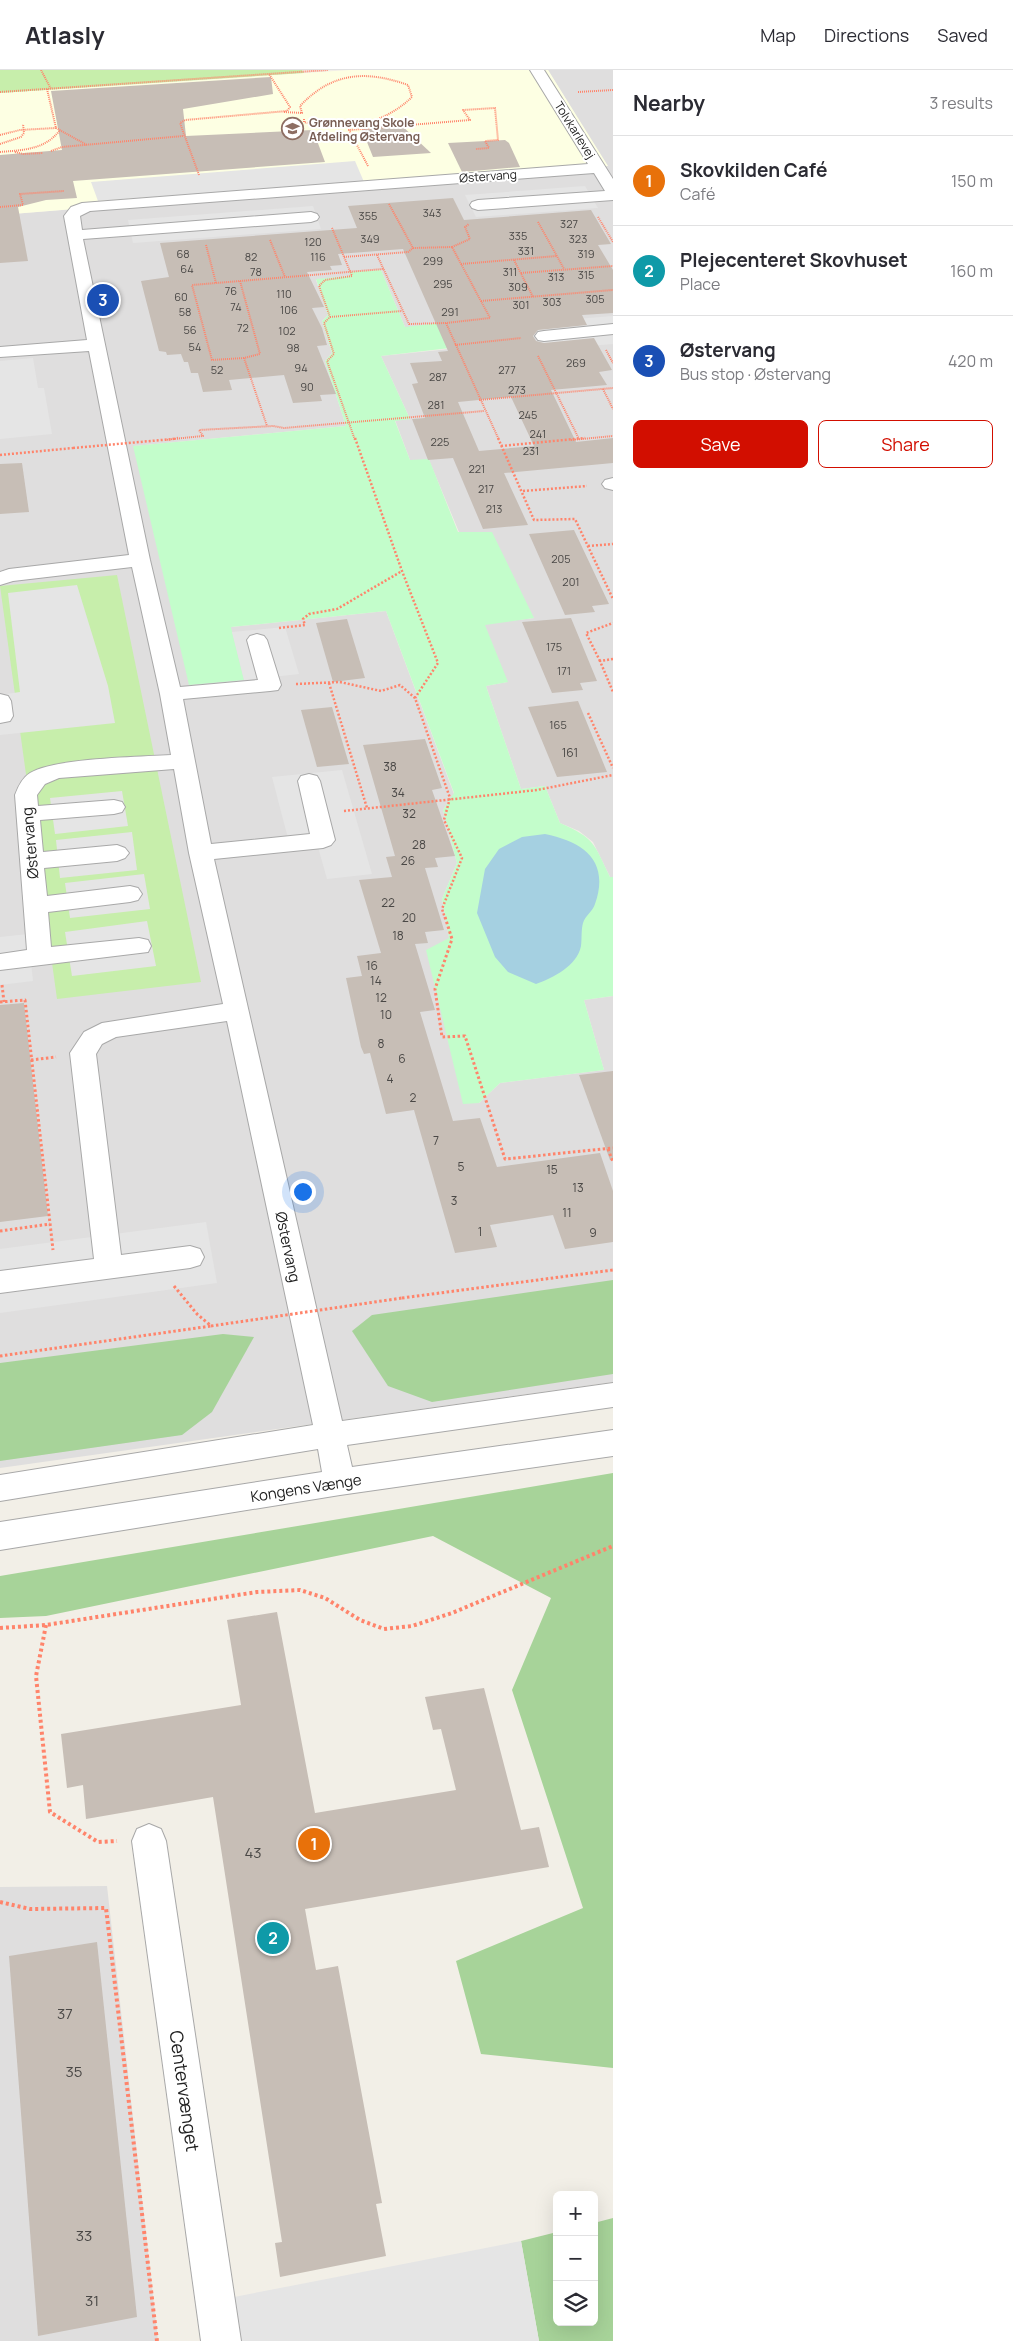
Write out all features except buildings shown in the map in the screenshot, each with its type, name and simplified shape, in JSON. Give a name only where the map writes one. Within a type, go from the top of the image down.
[{"type":"street","name":"Tolvkarlevej","points":[[476,213],[526,202],[613,193],[537,70]]},
{"type":"street","name":"Østervang","points":[[340,1482],[201,853],[182,761],[172,694],[140,560],[74,235],[72,216],[77,210],[88,206],[598,168]]},
{"type":"street","points":[[74,235],[311,217]]},
{"type":"street","points":[[536,337],[613,329]]},
{"type":"street","points":[[0,352],[97,345]]},
{"type":"street","points":[[0,579],[9,575],[140,560]]},
{"type":"street","points":[[172,694],[270,685],[257,640]]},
{"type":"street","points":[[0,702],[2,716],[0,716]]},
{"type":"street","name":"Østervang","points":[[40,957],[26,796],[30,784],[39,777],[57,771],[182,761]]},
{"type":"street","points":[[201,853],[323,840],[310,781]]},
{"type":"street","points":[[28,814],[114,807]]},
{"type":"street","points":[[32,861],[117,853]]},
{"type":"street","points":[[36,905],[130,894]]},
{"type":"street","points":[[0,962],[139,946]]},
{"type":"street","points":[[109,1268],[83,1053],[93,1038],[111,1028],[237,1011]]},
{"type":"street","points":[[0,1282],[190,1257]]},
{"type":"street","points":[[0,1488],[329,1435],[613,1394]]},
{"type":"street","name":"Kongens Vænge","points":[[0,1536],[340,1482],[613,1443]]},
{"type":"street","name":"Centervænget","points":[[150,1841],[221,2341]]},
{"type":"path","points":[[41,70],[51,88]]},
{"type":"path","points":[[0,92],[328,70]]},
{"type":"path","points":[[269,74],[290,107],[284,112]]},
{"type":"path","points":[[199,175],[180,127],[182,121],[284,112],[302,113],[300,106],[328,83],[336,79],[354,76],[390,79],[403,83],[408,85],[412,97],[399,107],[365,124],[328,128],[308,124],[304,120]]},
{"type":"path","points":[[47,89],[56,128]]},
{"type":"path","points":[[552,94],[613,90]]},
{"type":"path","points":[[365,161],[349,130],[470,120],[464,110],[495,108],[499,121],[495,131],[498,140],[484,141],[489,148],[476,150]]},
{"type":"path","points":[[0,144],[21,137],[24,124]]},
{"type":"path","points":[[0,135],[24,130],[56,128],[87,145]]},
{"type":"path","points":[[0,152],[44,146],[54,140],[60,130]]},
{"type":"path","points":[[51,151],[53,148],[183,136]]},
{"type":"path","points":[[12,151],[23,154],[42,153]]},
{"type":"path","points":[[379,184],[413,248]]},
{"type":"path","points":[[0,207],[23,205],[20,194],[69,191]]},
{"type":"path","points":[[526,202],[564,270]]},
{"type":"path","points":[[344,257],[408,252],[413,248],[452,247],[470,239],[465,227],[476,213]]},
{"type":"path","points":[[262,221],[286,277]]},
{"type":"path","points":[[330,224],[352,276],[325,280],[319,286],[330,317]]},
{"type":"path","points":[[200,226],[216,283]]},
{"type":"path","points":[[377,255],[409,324],[446,323],[490,318],[452,247]]},
{"type":"path","points":[[461,264],[556,256]]},
{"type":"path","points":[[514,260],[533,296]]},
{"type":"path","points":[[521,273],[613,266]]},
{"type":"path","points":[[240,281],[260,354],[244,358],[212,360],[192,285],[286,277],[384,269]]},
{"type":"path","points":[[481,301],[613,290]]},
{"type":"path","points":[[402,311],[330,317],[324,323],[334,354],[327,361],[402,570],[438,663],[415,698]]},
{"type":"path","points":[[446,323],[534,520],[575,519],[613,599]]},
{"type":"path","points":[[455,344],[536,337],[556,394],[579,439]]},
{"type":"path","points":[[244,358],[267,426]]},
{"type":"path","points":[[479,400],[613,388]]},
{"type":"path","points":[[603,389],[613,409]]},
{"type":"path","points":[[0,454],[203,436],[199,430],[267,426],[284,428],[484,411]]},
{"type":"path","points":[[501,446],[613,436]]},
{"type":"path","points":[[522,491],[612,484]]},
{"type":"path","points":[[588,546],[613,544]]},
{"type":"path","points":[[257,640],[258,631],[305,625],[303,619],[309,614],[337,609],[402,570]]},
{"type":"path","points":[[613,623],[586,633],[613,692]]},
{"type":"path","points":[[600,661],[613,660]]},
{"type":"path","points":[[329,682],[367,808]]},
{"type":"path","points":[[270,685],[340,682],[381,691],[400,685],[415,698],[450,798],[444,820],[462,858],[442,909],[452,939],[435,989],[442,1037],[465,1036],[505,1159],[613,1148]]},
{"type":"path","points":[[588,713],[613,768]]},
{"type":"path","points":[[317,814],[537,790],[613,775]]},
{"type":"path","points":[[0,1002],[25,1000],[56,1275]]},
{"type":"path","points":[[32,1060],[62,1057]]},
{"type":"path","points":[[608,1148],[613,1162]]},
{"type":"path","points":[[0,1231],[50,1224]]},
{"type":"path","points":[[161,1261],[175,1289],[211,1326]]},
{"type":"path","points":[[0,1356],[402,1298],[613,1270]]},
{"type":"path","points":[[0,1628],[46,1625],[257,1592],[300,1590],[325,1598],[360,1620],[384,1630],[412,1626],[452,1612],[613,1546]]},
{"type":"path","points":[[46,1625],[36,1676],[50,1812],[98,1842],[150,1841]]},
{"type":"path","points":[[0,1902],[30,1909],[106,1908],[157,2341]]},
{"type":"shaded area","name":"Grønnevang Skole Afdeling Østervang","points":[[350,70],[548,70],[608,166],[0,215],[0,93]]},
{"type":"shaded area","points":[[548,70],[613,70],[613,877],[610,877],[593,842],[579,831],[560,823],[545,786],[521,789],[486,686],[507,682],[484,624],[534,618],[459,532],[429,460],[410,460],[395,420],[410,419],[381,356],[449,349],[405,327],[381,270],[349,273],[351,276],[316,280],[328,315],[322,321],[332,353],[325,361],[346,426],[134,446],[231,627],[386,611],[454,794],[443,810],[457,863],[442,899],[479,1103],[500,1083],[604,1070],[584,1000],[613,996],[613,1382],[0,1468],[0,215],[607,166]]},
{"type":"shaded area","points":[[355,161],[364,182],[98,201],[91,182]]},
{"type":"shaded area","points":[[585,186],[598,208],[476,217],[465,195]]},
{"type":"shaded area","points":[[313,206],[321,229],[133,243],[128,220]]},
{"type":"shaded area","points":[[613,316],[613,344],[542,350],[529,323]]},
{"type":"shaded area","points":[[33,358],[38,388],[44,388],[52,434],[0,439],[0,361]]},
{"type":"shaded area","points":[[77,585],[108,686],[115,723],[0,735],[0,695],[20,692],[8,593]]},
{"type":"shaded area","points":[[285,627],[299,674],[244,680],[232,632]]},
{"type":"shaded area","points":[[342,770],[372,874],[327,879],[318,847],[291,850],[272,777]]},
{"type":"shaded area","points":[[122,791],[128,826],[55,834],[50,798]]},
{"type":"shaded area","points":[[132,832],[137,870],[60,878],[56,840]]},
{"type":"shaded area","points":[[144,874],[150,909],[70,918],[65,883]]},
{"type":"shaded area","points":[[147,921],[156,966],[72,976],[65,932]]},
{"type":"shaded area","points":[[28,934],[33,981],[0,985],[0,937]]},
{"type":"shaded area","points":[[206,1222],[217,1283],[0,1313],[0,1249]]},
{"type":"shaded area","points":[[107,1886],[158,2341],[0,2341],[0,1887]]},
{"type":"shaded area","points":[[521,2241],[539,2341],[236,2341],[229,2298]]},
{"type":"green space","points":[[0,70],[302,70],[304,73],[0,93]]},
{"type":"green space","points":[[381,270],[405,327],[439,323],[450,348],[381,356],[410,419],[395,421],[410,460],[429,459],[458,532],[492,532],[534,618],[485,625],[508,682],[486,686],[521,789],[545,786],[560,823],[580,833],[592,843],[610,877],[613,877],[613,996],[584,1000],[604,1070],[500,1083],[479,1103],[463,1104],[426,950],[449,938],[442,899],[457,863],[443,810],[454,793],[386,611],[231,627],[244,680],[189,685],[133,446],[346,426],[325,361],[332,353],[322,321],[328,315],[316,279],[350,276],[349,272]]},
{"type":"green space","points":[[117,575],[201,982],[57,999],[0,586]]},
{"type":"green space","points":[[613,1280],[613,1374],[432,1402],[388,1386],[352,1331],[372,1315]]},
{"type":"green space","points":[[223,1334],[254,1337],[212,1412],[182,1435],[0,1461],[0,1363]]},
{"type":"green space","points":[[613,1473],[613,2068],[481,2054],[456,1961],[583,1908],[512,1690],[551,1598],[433,1536],[46,1616],[0,1618],[0,1576]]},
{"type":"green space","points":[[613,2218],[613,2341],[539,2341],[521,2241],[553,2233],[553,2326],[598,2326],[598,2222]]},
{"type":"water","points":[[545,834],[571,842],[582,848],[590,856],[596,865],[599,876],[599,889],[594,907],[583,923],[581,946],[575,960],[557,975],[536,984],[508,972],[495,957],[477,913],[485,869],[499,849],[522,837]]},
{"type":"place","name":"Grønnevang Skole Afdeling Østervang","points":[[293,129]]},
{"type":"place","name":"Østervang","points":[[103,300]]},
{"type":"place","name":"Skovkilden Café","points":[[314,1844]]},
{"type":"place","name":"Plejecenteret Skovhuset","points":[[273,1938]]}]
